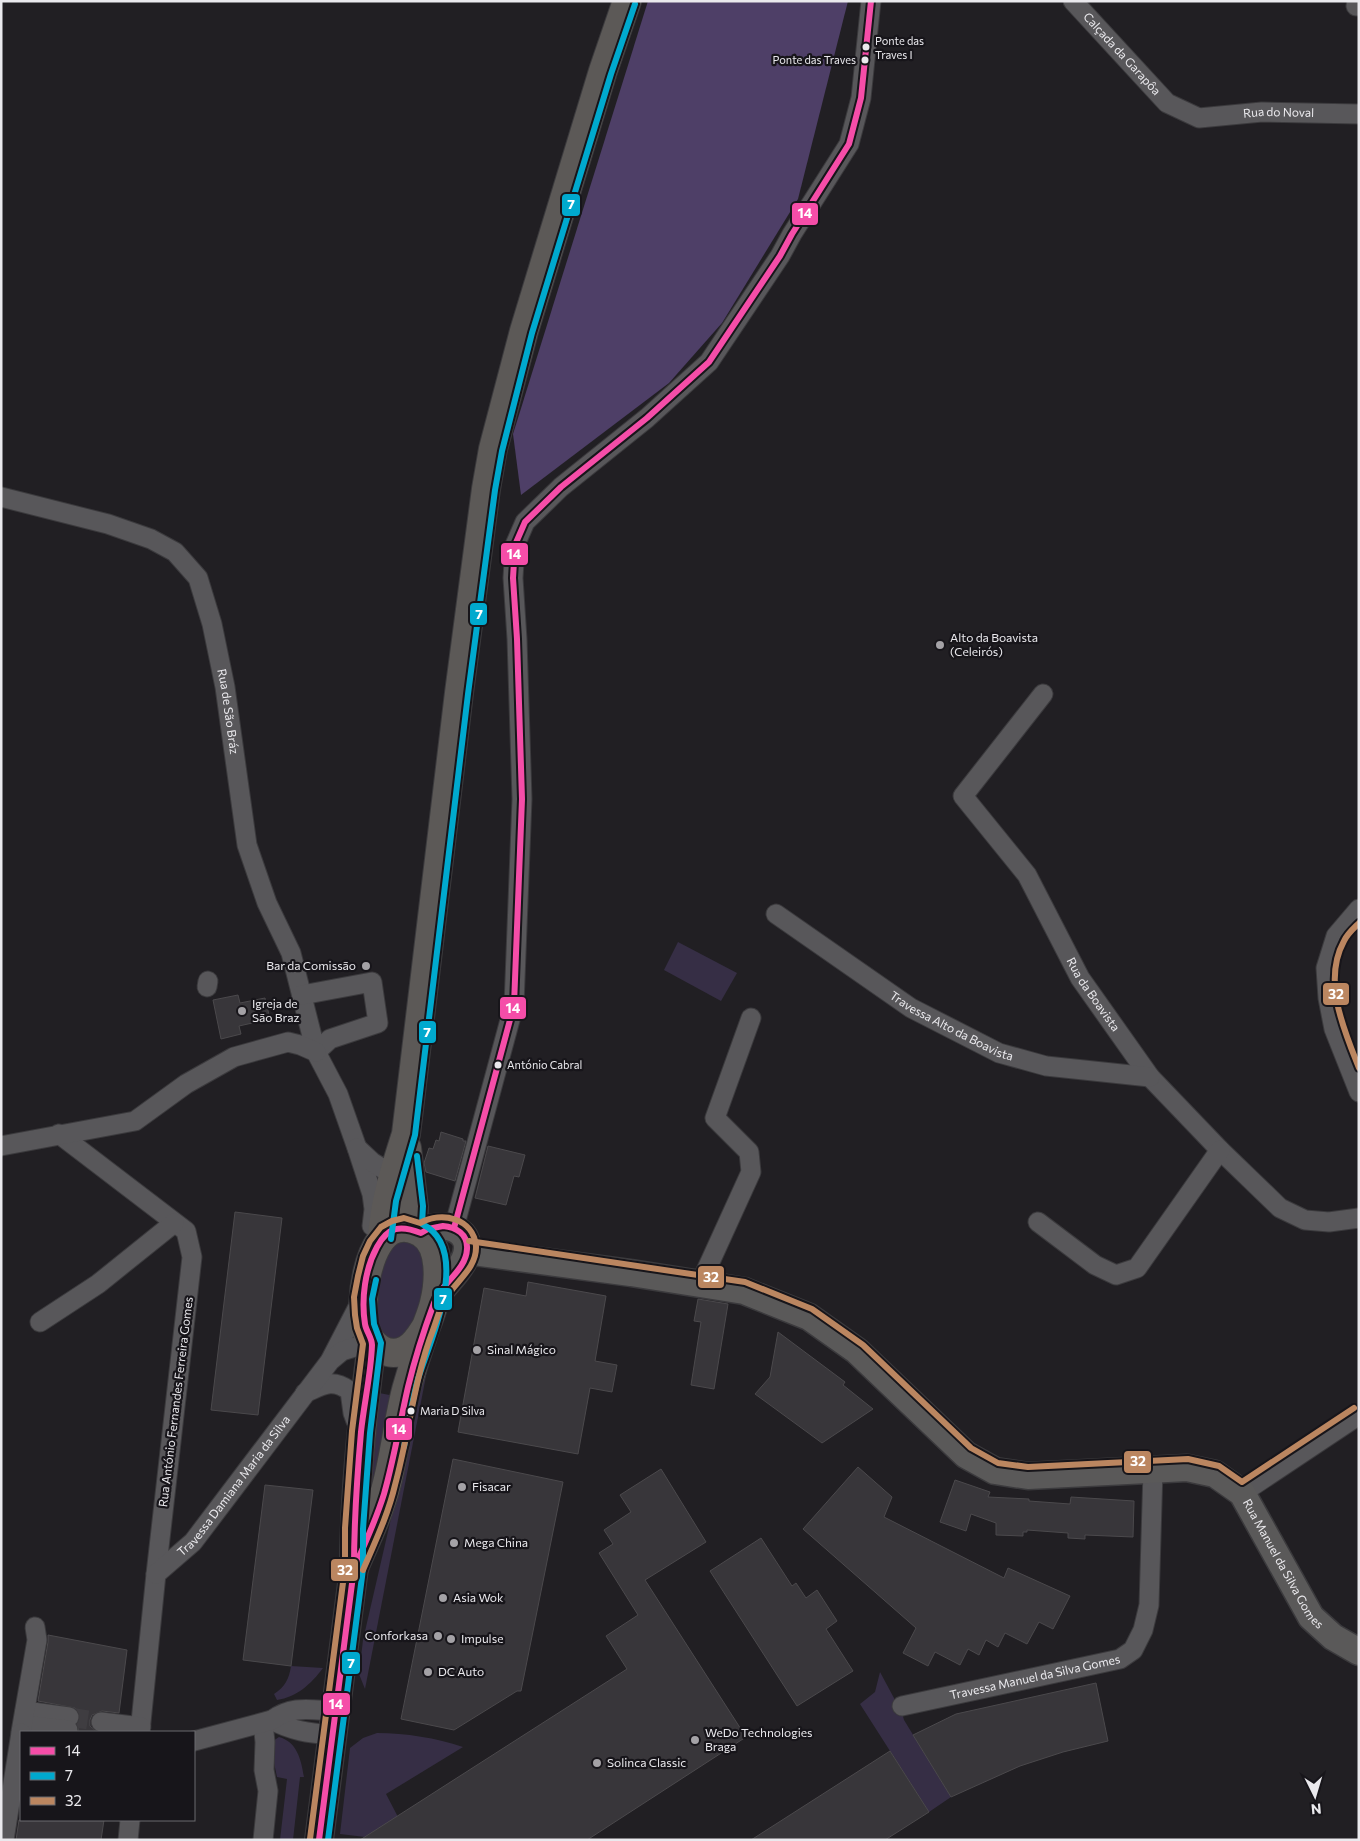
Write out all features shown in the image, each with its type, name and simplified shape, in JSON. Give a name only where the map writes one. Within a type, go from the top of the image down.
[{"type":"main road","points":[[319,1840],[354,1568],[354,1529],[361,1432],[371,1342],[365,1326],[363,1298],[367,1278],[378,1245],[393,1174],[406,1134],[457,712],[493,449],[514,366],[603,71],[627,1]]},
{"type":"main road","points":[[354,1568],[387,1484],[406,1392],[436,1297],[437,1280],[434,1252],[428,1238],[434,1228],[406,1134]]},
{"type":"main road","points":[[378,1245],[395,1229],[405,1227],[434,1228]]},
{"type":"main road","points":[[371,1342],[382,1350],[398,1353],[406,1350],[418,1339],[425,1328]]},
{"type":"street","points":[[434,1228],[514,1005],[522,799],[517,639],[513,578],[515,545],[525,522],[561,487],[647,418],[709,362],[780,256],[850,144],[861,98],[871,1]]},
{"type":"street","name":"Calçada da Garapôa","points":[[1073,1],[1167,103],[1200,118]]},
{"type":"street","name":"Rua do Noval","points":[[1200,118],[1262,112],[1359,114]]},
{"type":"street","name":"Rua de São Bráz","points":[[1,497],[108,524],[151,539],[176,552],[198,578],[212,624],[225,687],[247,845],[266,904],[291,953],[316,1052],[338,1094],[357,1148],[372,1194],[374,1209],[372,1226],[378,1245]]},
{"type":"street","name":"Rua da Boavista","points":[[1043,694],[963,796],[1026,875],[1080,978],[1150,1078],[1280,1208],[1305,1220],[1328,1222],[1359,1218]]},
{"type":"street","points":[[1359,910],[1336,936],[1326,968],[1328,998],[1334,1029],[1359,1092]]},
{"type":"street","name":"Travessa Alto da Boavista","points":[[776,914],[911,1008],[999,1053],[1046,1066],[1150,1078]]},
{"type":"street","points":[[1,1146],[135,1121],[186,1084],[234,1057],[288,1042],[300,1044],[316,1052],[330,1039],[378,1023],[372,982],[302,995]]},
{"type":"street","points":[[700,1284],[752,1172],[749,1152],[715,1118],[752,1018]]},
{"type":"street","name":"Rua António Fernandes Ferreira Gomes","points":[[59,1134],[186,1231],[192,1257],[140,1730]]},
{"type":"street","points":[[357,1148],[372,1162],[393,1174],[434,1228],[464,1260],[436,1297]]},
{"type":"street","points":[[1038,1222],[1095,1265],[1116,1275],[1137,1268],[1220,1150]]},
{"type":"street","points":[[40,1322],[98,1284],[174,1222]]},
{"type":"street","name":"Rua Manuel da Silva Gomes","points":[[434,1228],[481,1253],[632,1273],[744,1291],[809,1316],[856,1351],[966,1454],[995,1471],[1028,1476],[1187,1468],[1215,1474],[1242,1493],[1311,1617],[1333,1637],[1359,1652]]},
{"type":"street","name":"Travessa Damiana Maria da Silva","points":[[156,1574],[192,1542],[272,1439],[330,1360],[363,1298]]},
{"type":"street","name":"Travessa Damiana Maria da Silva","points":[[330,1360],[342,1351],[371,1342]]},
{"type":"street","points":[[304,1393],[329,1383],[341,1384],[350,1391],[353,1413],[361,1432]]},
{"type":"street","points":[[1242,1493],[1359,1415]]},
{"type":"street","name":"Travessa Manuel da Silva Gomes","points":[[902,1706],[1120,1659],[1133,1650],[1143,1630],[1148,1606],[1153,1470]]},
{"type":"street","points":[[35,1627],[37,1640],[23,1725],[69,1724]]},
{"type":"street","points":[[195,1741],[267,1722],[282,1713],[293,1710],[333,1723]]},
{"type":"street","points":[[101,1722],[140,1730]]},
{"type":"street","points":[[263,1840],[268,1791],[264,1770],[267,1722]]},
{"type":"street","points":[[4,1840],[20,1743]]},
{"type":"street","points":[[128,1840],[130,1821]]},
{"type":"shaded area","points":[[648,1],[848,1],[798,199],[722,323],[669,383],[521,495],[513,434]]},
{"type":"shaded area","points":[[678,942],[737,973],[721,1001],[664,970]]},
{"type":"shaded area","points":[[402,1241],[416,1244],[422,1255],[425,1272],[423,1291],[416,1319],[406,1337],[386,1341],[375,1319],[374,1303],[380,1269],[393,1245]]},
{"type":"shaded area","points":[[425,1371],[427,1371],[365,1689],[359,1674],[363,1640]]},
{"type":"shaded area","points":[[379,1393],[395,1396],[368,1515],[365,1511]]},
{"type":"shaded area","points":[[291,1666],[323,1668],[303,1689],[291,1696],[277,1700],[274,1694],[286,1682]]},
{"type":"shaded area","points":[[880,1672],[904,1720],[951,1797],[929,1812],[860,1704],[875,1692]]},
{"type":"shaded area","points":[[377,1733],[421,1737],[463,1747],[386,1794],[398,1817],[365,1837],[340,1834],[350,1748],[363,1738]]},
{"type":"shaded area","points":[[279,1737],[285,1739],[294,1747],[300,1758],[304,1777],[300,1777],[293,1840],[280,1840],[287,1779],[277,1777],[272,1753],[273,1741]]},
{"type":"building","name":"Igreja de São Braz","points":[[238,995],[240,1003],[265,998],[270,1019],[239,1026],[241,1034],[221,1039],[213,1000]]},
{"type":"building","points":[[441,1132],[466,1141],[455,1181],[426,1172],[424,1163],[429,1148],[433,1149],[436,1140],[439,1141]]},
{"type":"building","points":[[488,1146],[525,1155],[519,1177],[514,1176],[506,1205],[475,1198]]},
{"type":"building","points":[[235,1212],[282,1218],[258,1415],[211,1410]]},
{"type":"building","points":[[528,1282],[606,1296],[595,1361],[617,1365],[612,1392],[590,1388],[578,1454],[458,1432],[484,1288],[526,1296]]},
{"type":"building","points":[[698,1299],[728,1304],[714,1389],[691,1385],[701,1322],[694,1321]]},
{"type":"building","points":[[778,1332],[845,1382],[843,1385],[873,1409],[822,1443],[755,1394],[770,1377]]},
{"type":"building","points":[[453,1459],[563,1482],[521,1691],[517,1691],[454,1730],[401,1719]]},
{"type":"building","points":[[858,1467],[892,1497],[884,1517],[1004,1578],[1008,1568],[1070,1596],[1053,1629],[1039,1622],[1027,1644],[1005,1633],[998,1647],[986,1640],[979,1655],[968,1649],[960,1665],[935,1652],[928,1666],[903,1653],[916,1628],[803,1529]]},
{"type":"building","points":[[661,1469],[706,1542],[645,1580],[746,1737],[587,1840],[360,1840],[627,1669],[606,1636],[638,1615],[599,1553],[613,1544],[604,1530],[631,1512],[620,1495]]},
{"type":"building","points":[[955,1480],[990,1492],[988,1497],[1070,1504],[1071,1497],[1134,1501],[1133,1537],[1085,1535],[1085,1539],[1068,1538],[1068,1533],[1027,1530],[1027,1532],[1023,1532],[1023,1536],[996,1535],[996,1523],[971,1514],[966,1531],[940,1522]]},
{"type":"building","points":[[265,1485],[313,1490],[291,1666],[243,1660]]},
{"type":"building","points":[[761,1538],[792,1586],[796,1583],[806,1598],[817,1590],[837,1621],[826,1629],[853,1671],[797,1706],[710,1571]]},
{"type":"building","points":[[48,1635],[127,1650],[119,1713],[102,1711],[92,1715],[90,1726],[96,1731],[79,1731],[77,1724],[80,1719],[80,1713],[75,1708],[38,1701]]},
{"type":"building","points":[[1096,1683],[1108,1741],[1063,1752],[1020,1766],[951,1797],[913,1735],[956,1714]]},
{"type":"building","points":[[890,1751],[929,1812],[885,1840],[751,1840]]},
{"type":"building","points":[[19,1820],[104,1821],[101,1840],[16,1840]]},
{"type":"tunnel","points":[[69,1717],[101,1722]]},
{"type":"transit line","name":"14","points":[[454,1228],[514,1005],[522,799],[517,639],[513,578],[515,545],[525,522],[561,487],[647,418],[709,362],[780,256],[849,144],[861,98],[871,1]]},
{"type":"transit line","name":"7","points":[[391,1239],[396,1201],[415,1135],[468,694],[495,490],[502,451],[532,333],[611,74],[635,4]]},
{"type":"transit line","name":"32","points":[[1359,923],[1344,941],[1338,956],[1335,972],[1335,989],[1342,1022],[1359,1068]]},
{"type":"transit line","name":"7","points":[[404,1447],[418,1379],[444,1297],[446,1274],[445,1253],[437,1236],[422,1224],[423,1206],[417,1156]]},
{"type":"transit line","name":"32","points":[[310,1839],[345,1567],[345,1528],[352,1431],[363,1344],[357,1328],[355,1315],[354,1297],[358,1276],[363,1256],[370,1241],[381,1227],[392,1221],[404,1218],[420,1223],[438,1218],[455,1220],[463,1223],[474,1236],[475,1254],[470,1268],[442,1305],[426,1349],[389,1507],[363,1570]]},
{"type":"transit line","name":"14","points":[[443,1226],[457,1230],[466,1239],[466,1257],[437,1296],[430,1313],[411,1376],[384,1494],[374,1523],[354,1568],[355,1517],[362,1421],[372,1345],[366,1327],[363,1305],[367,1274],[377,1247],[390,1231],[401,1228],[421,1233],[428,1229],[443,1226]]},
{"type":"transit line","name":"32","points":[[469,1241],[745,1282],[812,1309],[863,1345],[971,1448],[998,1463],[1028,1467],[1188,1459],[1219,1466],[1242,1482],[1354,1408]]},
{"type":"transit line","name":"7","points":[[328,1840],[363,1569],[363,1529],[370,1433],[381,1343],[374,1324],[373,1313],[372,1299],[376,1280]]},
{"type":"transit line","name":"14","points":[[319,1840],[354,1568]]},
{"type":"place","name":"Ponte das Traves I","points":[[866,47]]},
{"type":"place","name":"Ponte das Traves","points":[[865,60]]},
{"type":"place","name":"Alto da Boavista (Celeirós)","points":[[940,645]]},
{"type":"place","name":"Bar da Comissão","points":[[366,966]]},
{"type":"place","name":"Igreja de São Braz","points":[[242,1011]]},
{"type":"place","name":"António Cabral","points":[[498,1065]]},
{"type":"place","name":"Sinal Mágico","points":[[477,1350]]},
{"type":"place","name":"Maria D Silva","points":[[411,1411]]},
{"type":"place","name":"Fisacar","points":[[462,1487]]},
{"type":"place","name":"Mega China","points":[[454,1543]]},
{"type":"place","name":"Asia Wok","points":[[443,1598]]},
{"type":"place","name":"Conforkasa","points":[[438,1636]]},
{"type":"place","name":"Impulse","points":[[451,1639]]},
{"type":"place","name":"DC Auto","points":[[428,1672]]},
{"type":"place","name":"WeDo Technologies Braga","points":[[695,1740]]},
{"type":"place","name":"Solinca Classic","points":[[597,1763]]}]
